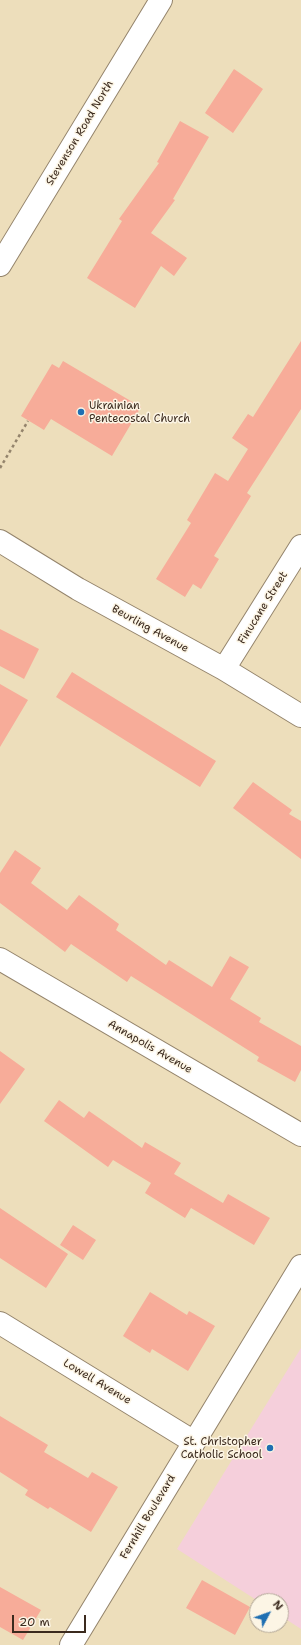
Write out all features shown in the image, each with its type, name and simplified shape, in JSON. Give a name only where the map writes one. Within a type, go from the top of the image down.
[{"type":"street","name":"Stevenson Road North","points":[[0,265],[160,0]]},
{"type":"street","name":"Beurling Avenue","points":[[0,541],[78,589],[224,670],[301,716]]},
{"type":"street","name":"Finucane Street","points":[[224,670],[301,546]]},
{"type":"street","name":"Annapolis Avenue","points":[[0,959],[301,1135]]},
{"type":"street","name":"Fernhill Boulevard","points":[[71,1645],[301,1266]]},
{"type":"street","name":"Lowell Avenue","points":[[0,1323],[194,1442]]},
{"type":"path","points":[[0,468],[28,421]]},
{"type":"shaded area","name":"St. Christopher Catholic School","points":[[301,1348],[301,1629],[289,1621],[289,1593],[249,1593],[249,1595],[177,1549]]},
{"type":"building","points":[[234,69],[263,89],[233,133],[205,113]]},
{"type":"building","points":[[180,121],[209,137],[173,199],[175,200],[151,233],[187,258],[174,276],[161,266],[135,308],[87,278],[122,221],[119,219],[159,163],[157,162]]},
{"type":"building","points":[[301,341],[301,409],[247,493],[251,496],[214,556],[219,559],[201,589],[193,584],[185,597],[156,579],[191,523],[187,520],[215,473],[228,481],[248,449],[232,438],[248,414],[253,417]]},
{"type":"building","name":"Ukrainian Pentecostal Church","points":[[63,361],[141,407],[112,456],[51,419],[44,430],[21,416],[52,364],[59,368]]},
{"type":"building","points":[[0,629],[39,649],[24,679],[0,666]]},
{"type":"building","points":[[72,672],[216,761],[200,787],[56,697]]},
{"type":"building","points":[[0,684],[28,700],[0,747]]},
{"type":"building","points":[[253,782],[292,810],[289,814],[301,821],[301,859],[233,808]]},
{"type":"building","points":[[15,850],[41,868],[31,883],[67,910],[79,895],[119,924],[116,930],[166,965],[169,960],[212,987],[230,956],[249,967],[230,999],[261,1018],[259,1022],[301,1046],[301,1070],[295,1082],[257,1061],[259,1057],[131,976],[127,982],[71,944],[65,952],[0,903],[0,873]]},
{"type":"building","points":[[0,1051],[25,1069],[0,1104]]},
{"type":"building","points":[[59,1100],[84,1118],[89,1111],[142,1148],[145,1142],[181,1163],[174,1174],[223,1203],[228,1194],[270,1218],[254,1245],[191,1208],[185,1218],[145,1193],[151,1183],[113,1160],[108,1167],[44,1121]]},
{"type":"building","points":[[0,1208],[68,1254],[46,1288],[0,1258]]},
{"type":"building","points":[[73,1225],[96,1240],[83,1260],[60,1245]]},
{"type":"building","points":[[150,1292],[187,1315],[189,1311],[215,1326],[188,1371],[152,1349],[150,1353],[123,1336]]},
{"type":"building","points":[[0,1416],[48,1445],[44,1452],[88,1478],[92,1472],[118,1487],[91,1532],[50,1507],[48,1509],[25,1495],[28,1490],[0,1472]]},
{"type":"building","points":[[202,1580],[249,1606],[235,1635],[186,1608]]},
{"type":"building","points":[[0,1587],[41,1610],[23,1640],[0,1627]]},
{"type":"place","name":"Ukrainian Pentecostal Church","points":[[81,412]]},
{"type":"place","name":"St. Christopher Catholic School","points":[[270,1448]]}]
